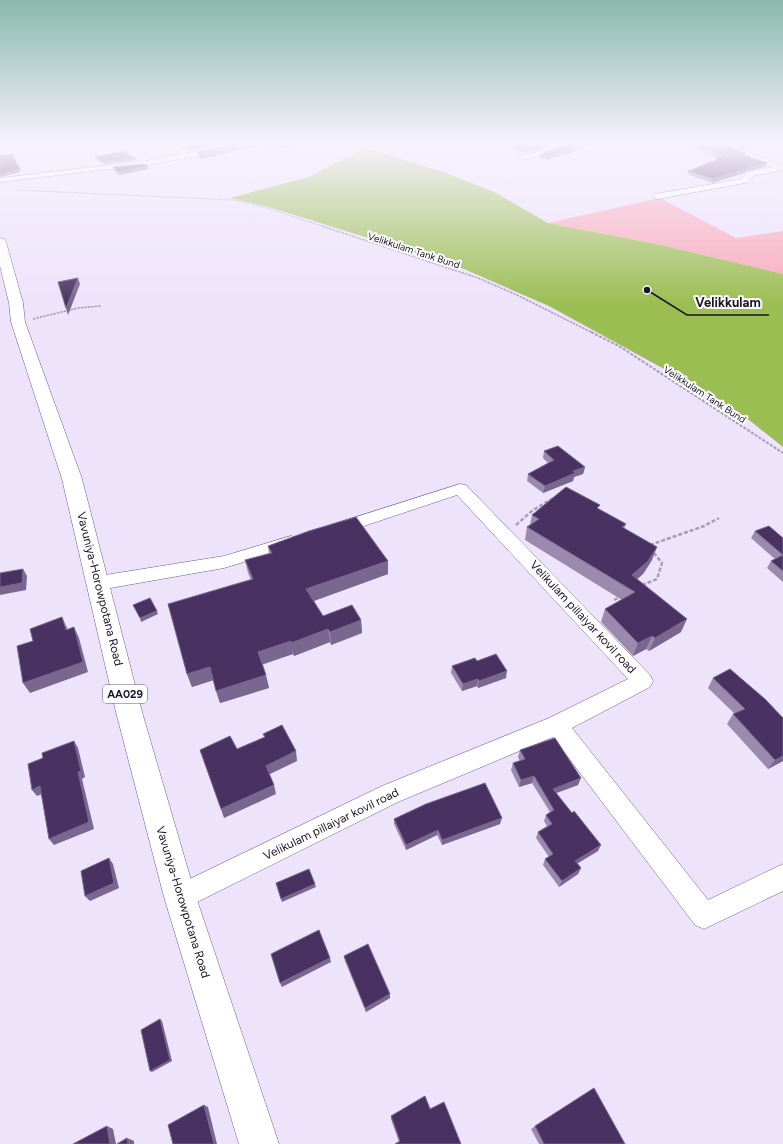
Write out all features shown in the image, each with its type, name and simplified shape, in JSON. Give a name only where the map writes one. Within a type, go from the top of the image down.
[{"type":"highway","name":"Vavuniya-Horowpotana Road","points":[[0,242],[16,303],[18,322],[72,479],[99,583],[129,712],[180,897],[258,1144]]},
{"type":"street","name":"Velikulam pillaiyar kovil road","points":[[99,583],[224,562],[314,536],[460,489],[643,681],[557,724],[390,794],[180,897]]},
{"type":"street","points":[[557,724],[704,916],[783,878]]},
{"type":"path","name":"Velikkulam Tank Bund","points":[[167,197],[234,200],[267,208],[478,278],[517,295],[618,346],[783,453]]},
{"type":"path","points":[[18,322],[78,308],[101,306]]},
{"type":"path","points":[[515,532],[516,525],[533,510],[555,496],[561,497]]},
{"type":"path","points":[[639,587],[657,579],[662,563],[648,546],[704,526],[719,518]]},
{"type":"path","points":[[614,600],[626,593]]},
{"type":"shaded area","points":[[503,197],[548,223],[661,245],[783,274],[783,447],[749,420],[675,375],[549,306],[464,269],[426,256],[269,207],[230,198]]},
{"type":"shaded area","points":[[660,198],[736,238],[783,231],[783,274],[661,245],[548,223]]},
{"type":"building","points":[[78,278],[66,308],[58,282]]},
{"type":"building","points":[[558,446],[585,467],[573,471],[575,473],[545,486],[528,474],[554,460],[544,451]]},
{"type":"building","points":[[566,487],[600,505],[597,508],[626,524],[622,527],[657,547],[648,561],[632,575],[687,619],[655,638],[652,636],[638,643],[605,609],[635,592],[527,527],[539,519],[532,515]]},
{"type":"building","points":[[356,517],[388,561],[306,589],[323,616],[352,605],[361,620],[330,632],[328,629],[291,643],[291,641],[258,652],[266,675],[216,691],[210,667],[187,674],[168,604],[253,579],[245,560],[272,553],[268,546],[309,531]]},
{"type":"building","points":[[769,526],[783,538],[783,555],[755,531]]},
{"type":"building","points":[[783,555],[783,571],[771,561]]},
{"type":"building","points":[[23,569],[22,583],[0,587],[0,573]]},
{"type":"building","points":[[150,598],[157,611],[140,618],[133,605]]},
{"type":"building","points":[[62,617],[66,630],[74,627],[83,662],[23,683],[17,646],[33,641],[30,629]]},
{"type":"building","points":[[496,654],[507,671],[479,681],[478,679],[463,684],[452,666],[475,658],[477,661]]},
{"type":"building","points":[[730,669],[765,699],[783,718],[783,756],[775,760],[733,714],[745,709],[713,678]]},
{"type":"building","points":[[282,725],[296,751],[266,766],[274,785],[221,809],[200,750],[230,736],[237,749],[265,737],[263,734]]},
{"type":"building","points":[[555,738],[581,778],[553,789],[572,813],[574,811],[601,845],[575,861],[581,868],[562,881],[545,859],[553,854],[538,832],[552,824],[546,815],[554,810],[534,776],[521,780],[513,763],[525,759],[520,750]]},
{"type":"building","points":[[74,741],[81,771],[78,772],[89,822],[49,839],[40,786],[32,790],[28,764],[43,758],[42,753]]},
{"type":"building","points":[[485,783],[502,818],[442,840],[438,830],[406,845],[394,819],[426,804]]},
{"type":"building","points":[[109,858],[114,883],[85,896],[81,871]]},
{"type":"building","points":[[309,869],[315,884],[281,899],[276,883]]},
{"type":"building","points":[[319,930],[330,958],[280,983],[271,954]]},
{"type":"building","points":[[368,944],[390,994],[365,1008],[344,956]]},
{"type":"building","points":[[160,1019],[170,1060],[150,1071],[141,1030]]},
{"type":"building","points":[[594,1088],[625,1144],[544,1144],[535,1126]]},
{"type":"building","points":[[425,1096],[430,1109],[444,1102],[461,1144],[395,1144],[400,1141],[391,1116]]},
{"type":"building","points":[[204,1105],[214,1144],[173,1144],[168,1125]]},
{"type":"building","points":[[107,1126],[110,1144],[73,1144]]},
{"type":"building","points":[[127,1138],[128,1144],[117,1144]]},
{"type":"place","name":"Velikkulam","points":[[647,290]]}]
